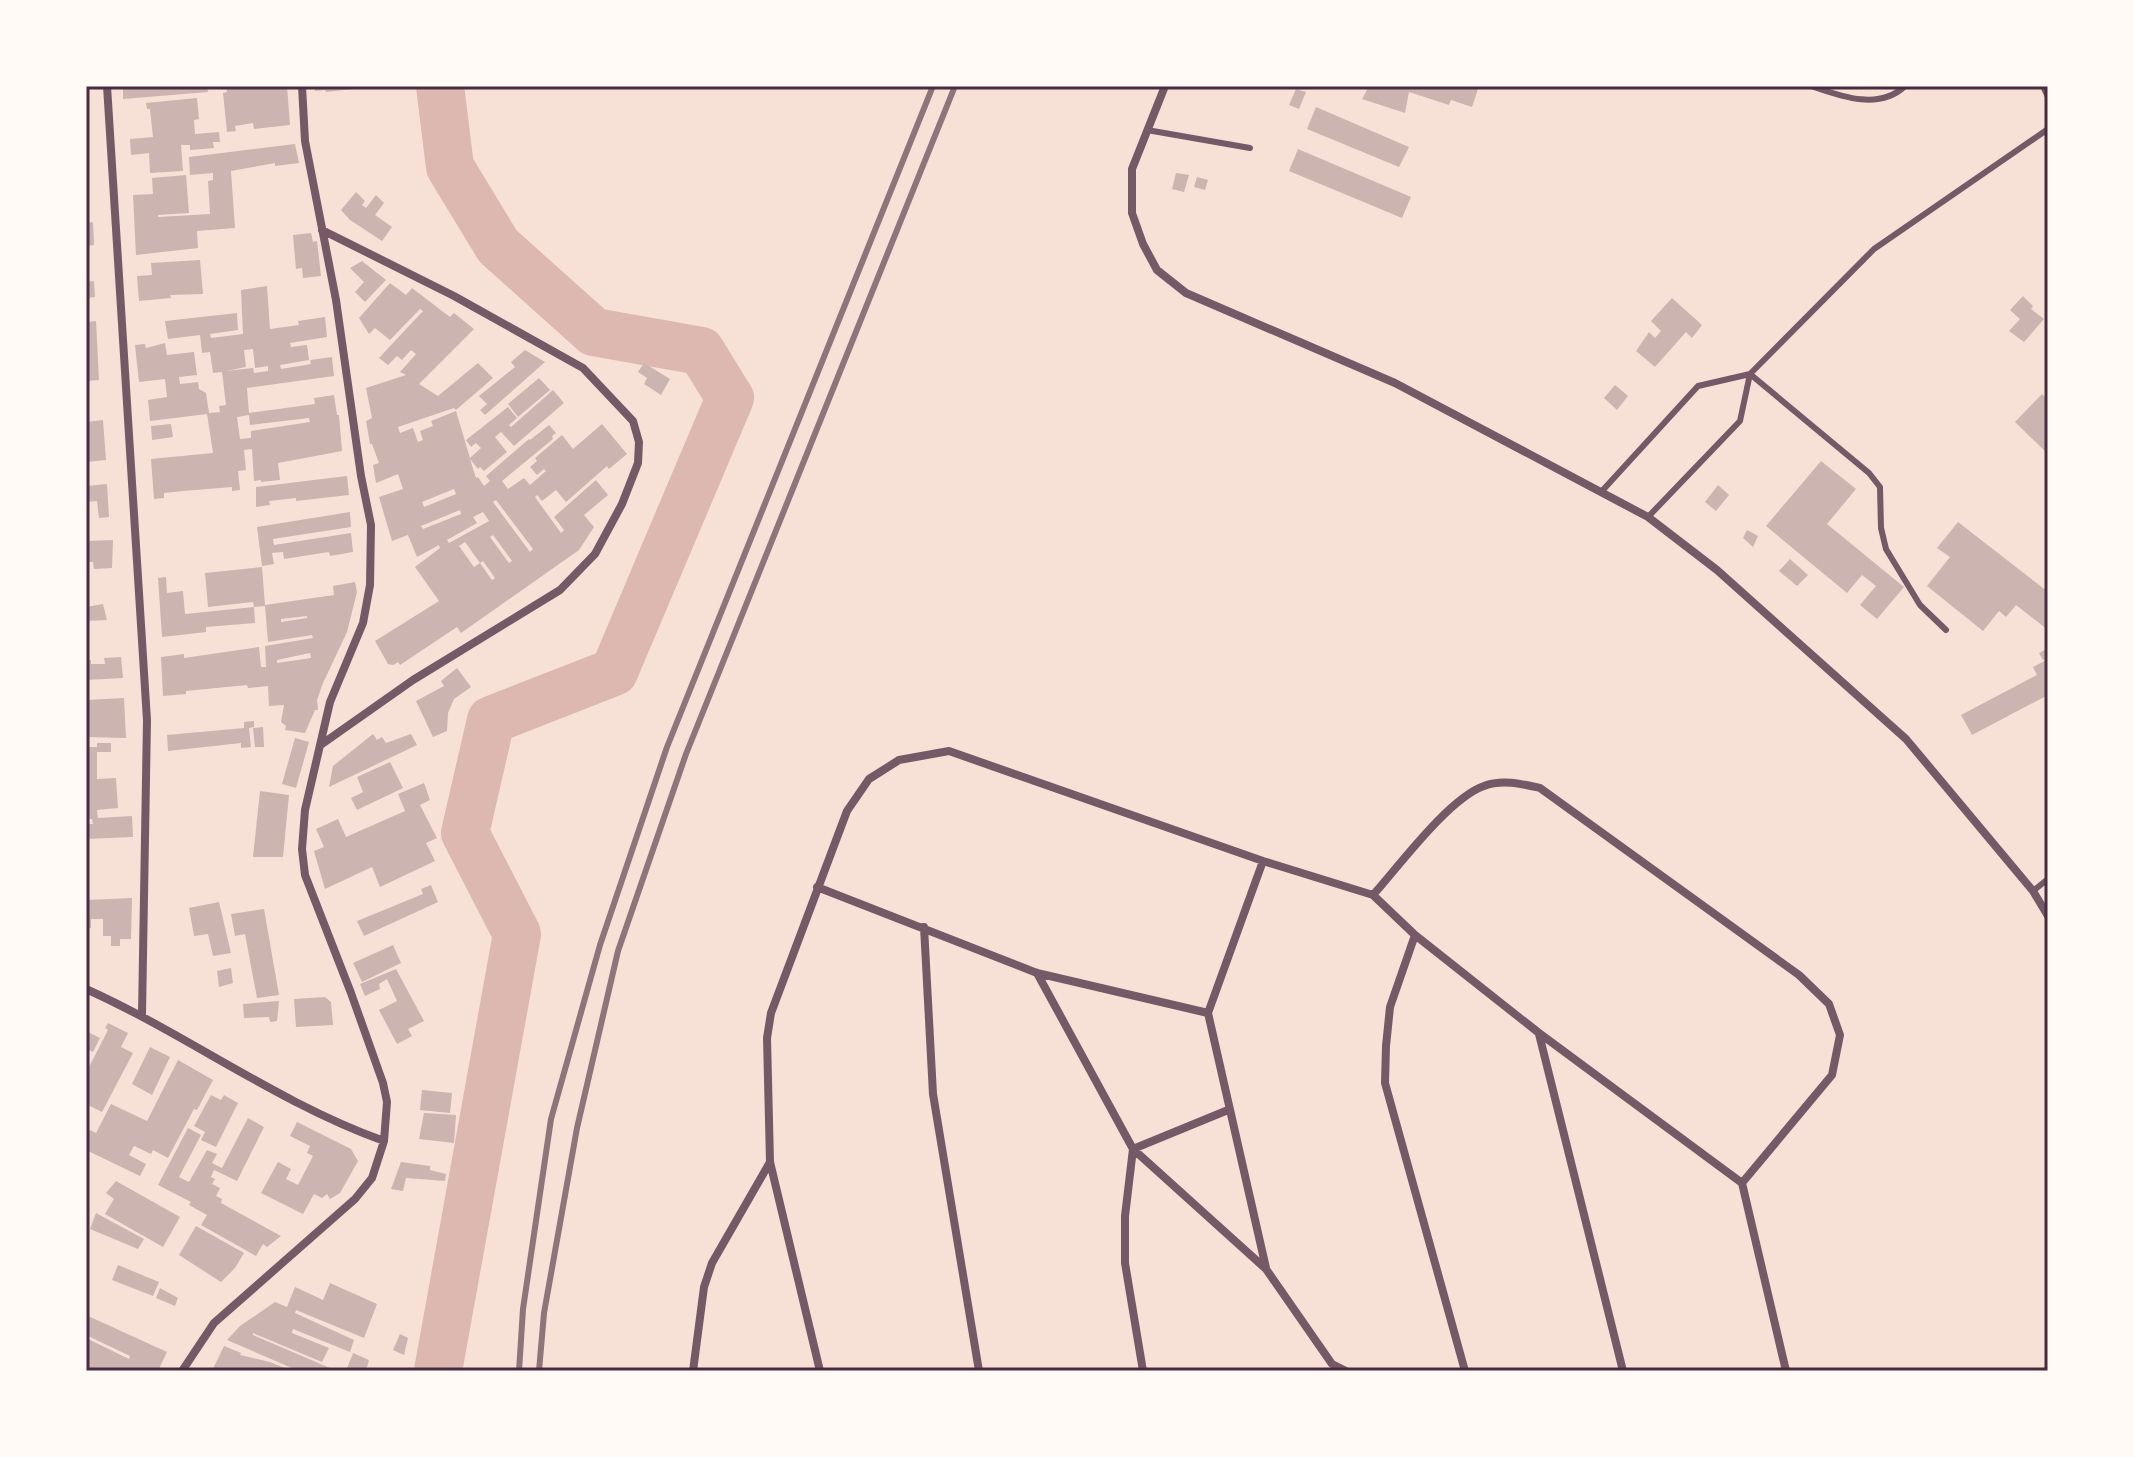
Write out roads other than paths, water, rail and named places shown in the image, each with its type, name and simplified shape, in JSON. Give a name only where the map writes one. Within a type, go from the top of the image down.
[{"type":"street","points":[[107,86],[147,720],[142,1015]]},
{"type":"street","points":[[182,1371],[214,1323],[355,1199],[372,1178],[384,1141],[387,1102],[383,1083],[305,875],[302,849],[305,810],[330,702],[363,623],[372,556],[371,525],[336,300],[305,141],[302,86]]},
{"type":"street","points":[[1165,86],[1132,169],[1132,213],[1157,270],[1186,293],[1395,383],[1648,517],[1717,570],[1906,739],[2033,891],[2048,916]]},
{"type":"street","points":[[321,744],[413,680],[560,590],[595,554],[622,504],[638,463],[639,442],[633,421],[583,368],[454,296],[322,230]]},
{"type":"street","points":[[820,1371],[770,1162],[767,1038],[771,1013],[847,811],[869,779],[899,760],[949,751],[1263,861],[1373,895],[1415,935],[1539,1033],[1742,1183],[1786,1371]]},
{"type":"street","points":[[1373,895],[1455,803],[1484,785],[1515,782],[1540,788],[1799,975],[1829,1004],[1837,1025],[1840,1035],[1832,1075],[1742,1183]]},
{"type":"street","points":[[1263,861],[1208,1013],[1266,1269]]},
{"type":"street","points":[[817,887],[1037,973],[1208,1013]]},
{"type":"street","points":[[924,927],[933,1094],[979,1371]]},
{"type":"street","points":[[1415,935],[1390,1007],[1385,1083],[1465,1371]]},
{"type":"street","points":[[1037,973],[1133,1149],[1266,1269],[1332,1368],[1346,1371]]},
{"type":"street","points":[[86,989],[142,1015],[275,1092],[348,1128],[384,1141]]},
{"type":"street","points":[[1539,1033],[1623,1371]]},
{"type":"street","points":[[1133,1149],[1228,1110]]},
{"type":"street","points":[[1133,1149],[1125,1216],[1125,1263],[1143,1371]]},
{"type":"street","points":[[693,1371],[704,1287],[712,1263],[770,1162]]},
{"type":"lane","points":[[1811,86],[1847,98],[1869,100],[1899,92],[1905,86]]},
{"type":"lane","points":[[2043,86],[2048,97]]},
{"type":"lane","points":[[1602,491],[1698,386],[1750,374],[1874,249],[2048,129]]},
{"type":"lane","points":[[1147,130],[1250,148]]},
{"type":"lane","points":[[1648,517],[1740,421],[1750,374]]},
{"type":"lane","points":[[1750,374],[1869,473],[1880,487],[1881,528],[1886,549],[1920,605],[1946,630]]},
{"type":"lane","points":[[2033,891],[2048,879]]},
{"type":"waterway","points":[[438,1371],[517,934],[465,833],[491,720],[614,672],[730,398],[701,351],[594,332],[498,246],[450,167],[440,86]]},
{"type":"railway","points":[[519,1371],[523,1309],[551,1119],[600,945],[667,747],[933,86]]},
{"type":"railway","points":[[539,1371],[544,1313],[577,1128],[618,951],[686,754],[955,86]]}]
